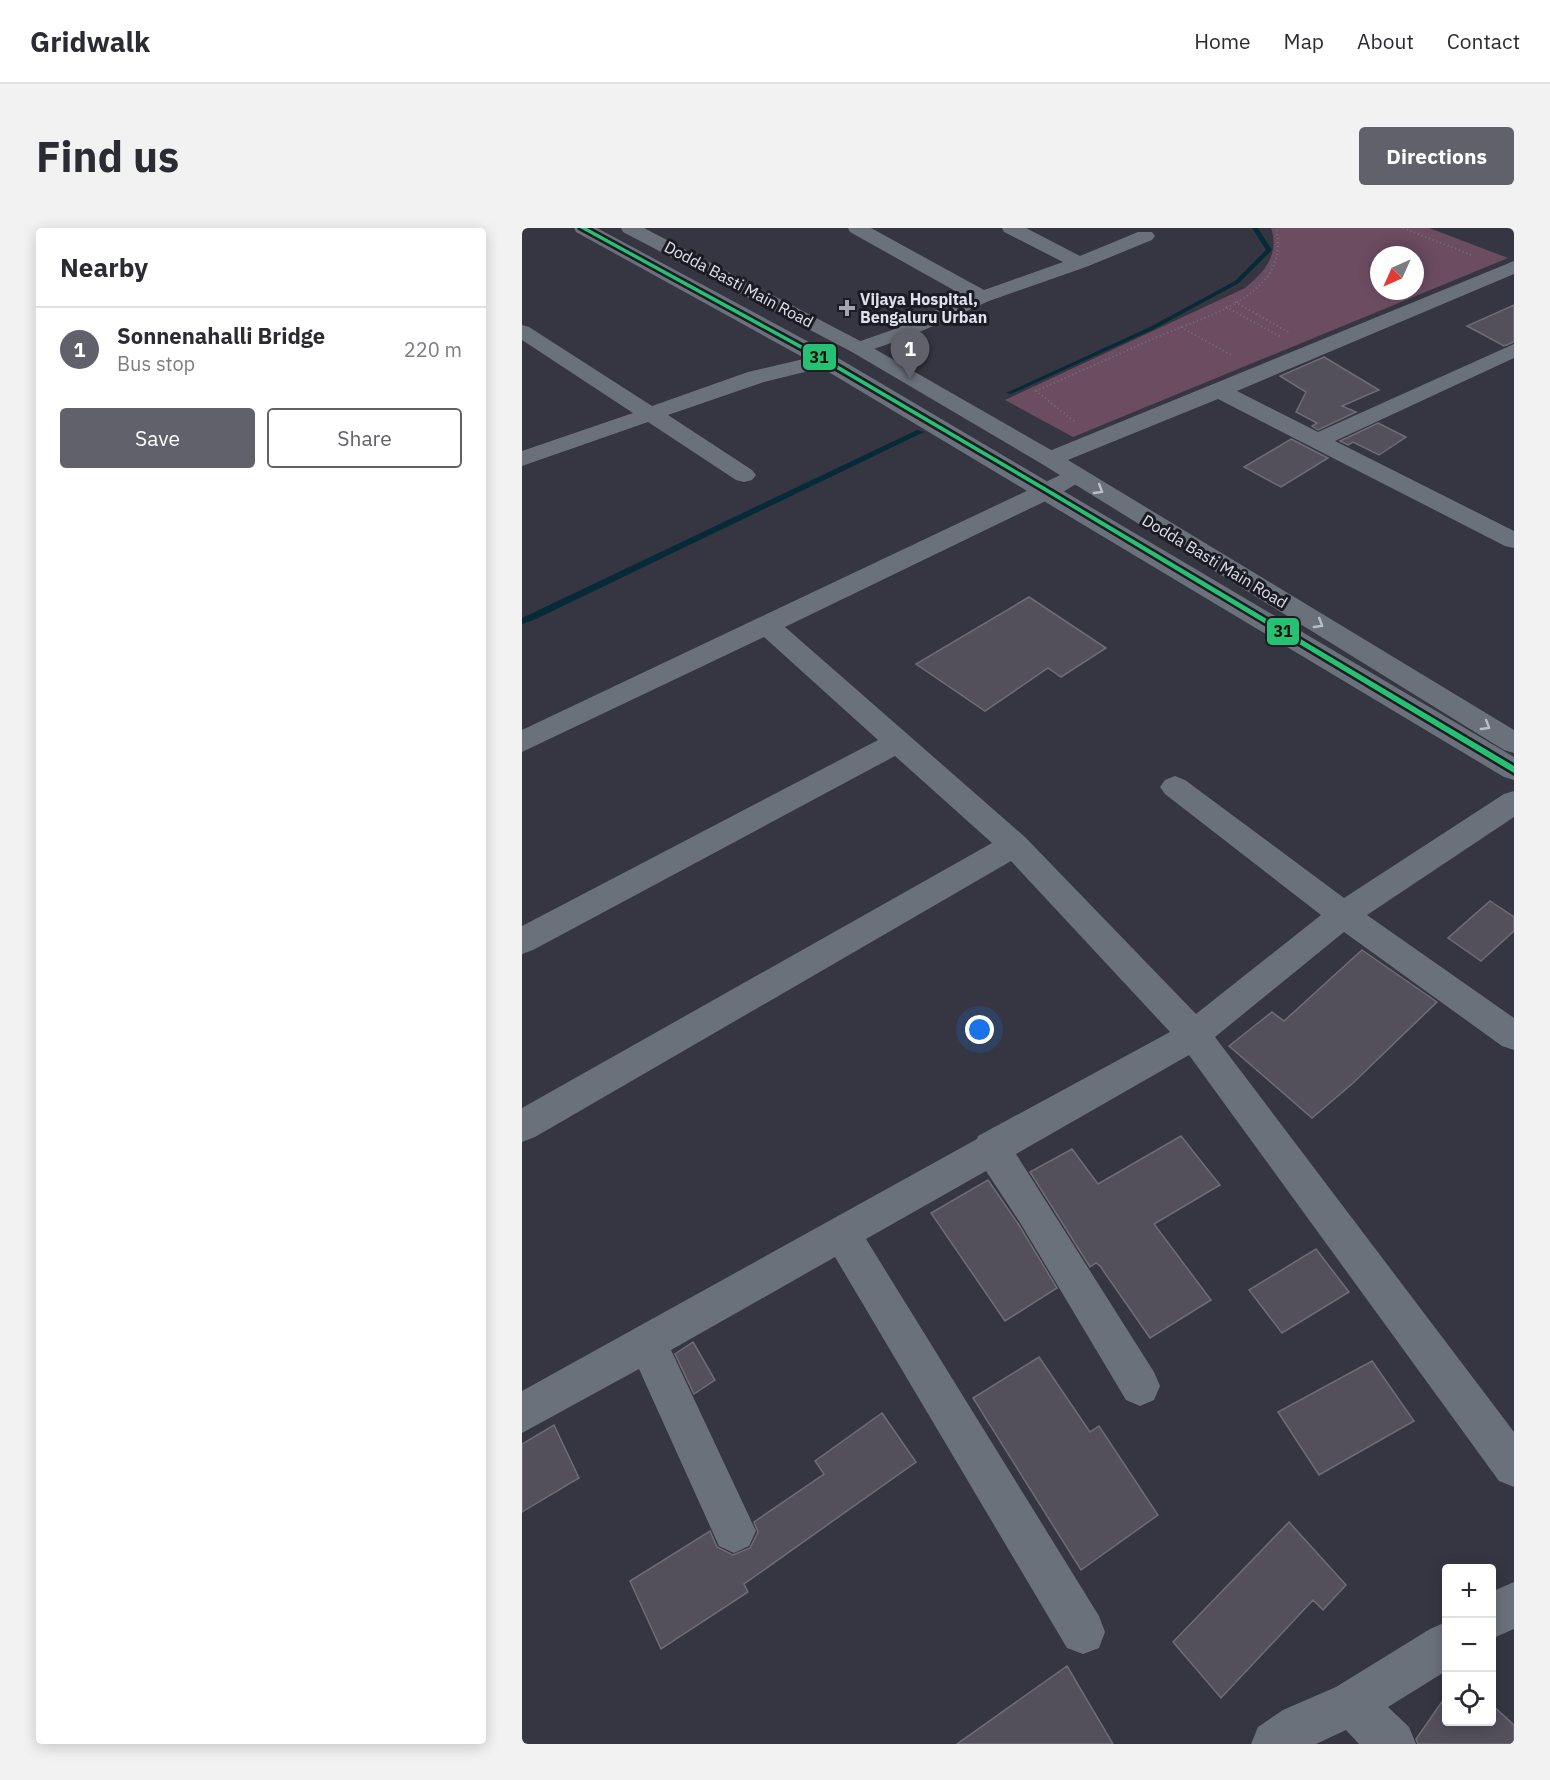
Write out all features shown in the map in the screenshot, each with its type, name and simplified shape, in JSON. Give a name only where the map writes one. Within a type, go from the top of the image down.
[{"type":"street","name":"Dodda Basti Main Road","points":[[583,228],[825,360],[1514,770]]},
{"type":"street","name":"Dodda Basti Main Road","points":[[630,228],[859,348],[1050,459],[1514,743]]},
{"type":"street","points":[[857,228],[982,297]]},
{"type":"street","points":[[1011,228],[1079,263]]},
{"type":"street","points":[[859,348],[899,334],[982,297],[1079,263],[1145,236],[1129,228]]},
{"type":"street","points":[[1050,459],[1514,267]]},
{"type":"street","points":[[522,332],[744,475]]},
{"type":"street","points":[[1317,441],[1514,350]]},
{"type":"street","points":[[522,459],[756,377],[825,360]]},
{"type":"street","points":[[1219,391],[1514,541]]},
{"type":"street","points":[[522,742],[1048,491],[1075,475]]},
{"type":"street","points":[[767,626],[1014,845],[1194,1035],[1514,1466]]},
{"type":"street","points":[[522,941],[897,742]]},
{"type":"street","points":[[1174,787],[1343,915],[1514,1036]]},
{"type":"street","points":[[522,1413],[991,1147],[1194,1035],[1343,915],[1514,802]]},
{"type":"street","points":[[522,1126],[1014,845]]},
{"type":"street","points":[[991,1147],[1034,1212],[1140,1386]]},
{"type":"street","points":[[841,1232],[1083,1632]]},
{"type":"street","points":[[647,1342],[734,1531]]},
{"type":"street","points":[[1496,1614],[1514,1604]]},
{"type":"street","points":[[1275,1744],[1299,1728],[1352,1703],[1442,1647]]},
{"type":"street","points":[[1352,1703],[1392,1744]]},
{"type":"path","points":[[1077,423],[1036,391],[1226,307],[1251,292],[1270,272],[1279,250],[1276,228]]},
{"type":"path","points":[[1403,228],[1475,257],[1465,261]]},
{"type":"path","points":[[1235,302],[1291,333]]},
{"type":"path","points":[[1226,307],[1282,338]]},
{"type":"path","points":[[1181,327],[1234,357]]},
{"type":"shaded area","points":[[1271,228],[1429,228],[1508,258],[1424,293],[1424,246],[1370,246],[1370,300],[1406,300],[1073,437],[1005,400],[1245,288],[1264,269],[1272,254]]},
{"type":"building","points":[[1514,305],[1514,342],[1504,346],[1467,326]]},
{"type":"building","points":[[1324,357],[1379,390],[1342,406],[1356,412],[1318,430],[1312,426],[1317,423],[1296,412],[1306,392],[1280,376]]},
{"type":"building","points":[[1378,423],[1406,437],[1379,455],[1353,442],[1348,445],[1340,441]]},
{"type":"building","points":[[1291,439],[1328,458],[1281,487],[1244,467]]},
{"type":"building","points":[[1029,597],[1106,648],[1061,677],[1048,668],[985,711],[916,664]]},
{"type":"building","points":[[1490,901],[1514,917],[1514,931],[1481,961],[1448,938]]},
{"type":"building","points":[[1362,950],[1437,1002],[1352,1084],[1312,1118],[1229,1046],[1272,1012],[1284,1021]]},
{"type":"building","points":[[1181,1136],[1220,1185],[1154,1224],[1211,1300],[1150,1338],[1100,1266],[1096,1263],[1090,1267],[1030,1172],[1072,1149],[1098,1184]]},
{"type":"building","points":[[988,1180],[1019,1225],[1057,1288],[1005,1321],[931,1213]]},
{"type":"building","points":[[1316,1249],[1349,1292],[1282,1333],[1249,1290]]},
{"type":"building","points":[[693,1342],[715,1380],[694,1394],[675,1354]]},
{"type":"building","points":[[1039,1357],[1090,1432],[1099,1426],[1158,1515],[1081,1570],[973,1398]]},
{"type":"building","points":[[1372,1361],[1414,1421],[1319,1475],[1278,1412]]},
{"type":"building","points":[[882,1413],[916,1462],[744,1584],[748,1592],[661,1649],[630,1581],[710,1531],[717,1547],[733,1555],[750,1548],[758,1532],[754,1522],[824,1474],[815,1461]]},
{"type":"building","points":[[554,1425],[579,1478],[522,1512],[522,1444]]},
{"type":"building","points":[[1289,1522],[1346,1585],[1323,1610],[1313,1600],[1221,1698],[1173,1642]]},
{"type":"building","points":[[1067,1666],[1113,1744],[957,1744]]},
{"type":"building","points":[[1442,1702],[1442,1726],[1496,1726],[1496,1709],[1514,1725],[1514,1744],[1418,1744],[1416,1739]]},
{"type":"waterway","points":[[1009,393],[1152,328],[1237,282],[1269,250],[1255,228]]},
{"type":"waterway","points":[[522,621],[920,432]]},
{"type":"transit line","name":"31","points":[[583,228],[825,360],[1514,770]]},
{"type":"place","name":"Vijaya Hospital, Bengaluru Urban","points":[[847,308]]},
{"type":"place","name":"Sonnenahalli Bridge","points":[[910,379]]}]
